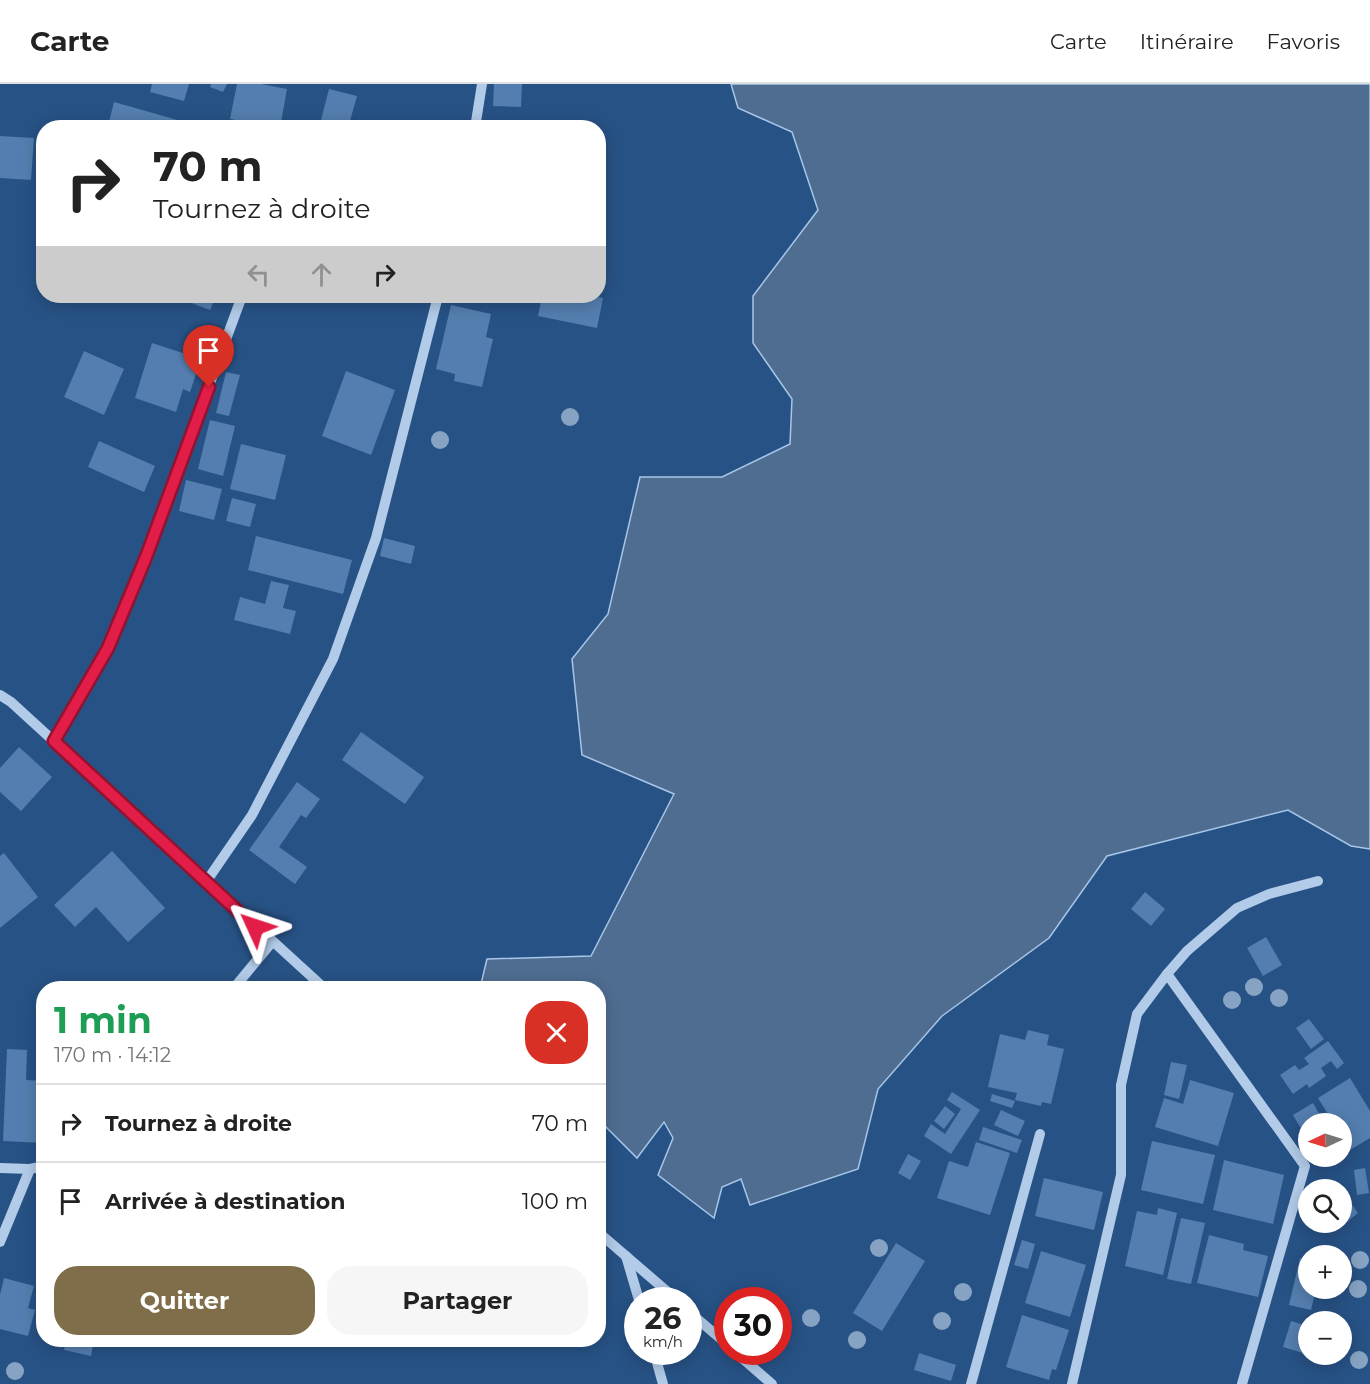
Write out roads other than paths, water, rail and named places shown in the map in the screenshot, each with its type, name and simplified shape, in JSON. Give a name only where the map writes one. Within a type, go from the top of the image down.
[{"type":"street","points":[[475,120],[482,84]]},
{"type":"street","points":[[54,741],[108,648],[146,557],[239,303]]},
{"type":"street","points":[[206,882],[252,815],[333,659],[376,538],[436,303]]},
{"type":"street","points":[[0,695],[11,702],[316,981]]},
{"type":"street","points":[[1072,1384],[1121,1175],[1121,1084],[1137,1014],[1167,974],[1195,944],[1237,908],[1269,894],[1318,881]]},
{"type":"street","points":[[240,981],[272,942]]},
{"type":"street","points":[[1167,974],[1305,1166],[1242,1384]]},
{"type":"street","points":[[971,1384],[1040,1134]]},
{"type":"street","points":[[0,1168],[36,1168]]},
{"type":"street","points":[[0,1242],[30,1169]]},
{"type":"street","points":[[606,1239],[662,1287]]},
{"type":"street","points":[[626,1256],[635,1287]]},
{"type":"street","points":[[702,1323],[714,1333]]},
{"type":"street","points":[[658,1365],[663,1384]]},
{"type":"street","points":[[750,1365],[772,1384]]},
{"type":"water","points":[[731,84],[1370,84],[1370,849],[1351,846],[1288,810],[1107,856],[1049,938],[942,1016],[878,1089],[858,1169],[750,1205],[741,1179],[722,1187],[714,1218],[658,1175],[673,1138],[664,1122],[637,1158],[606,1127],[606,981],[482,981],[487,959],[591,956],[674,794],[582,755],[572,659],[608,614],[640,477],[722,477],[790,444],[792,399],[753,343],[753,296],[818,210],[792,132],[738,108]]}]
